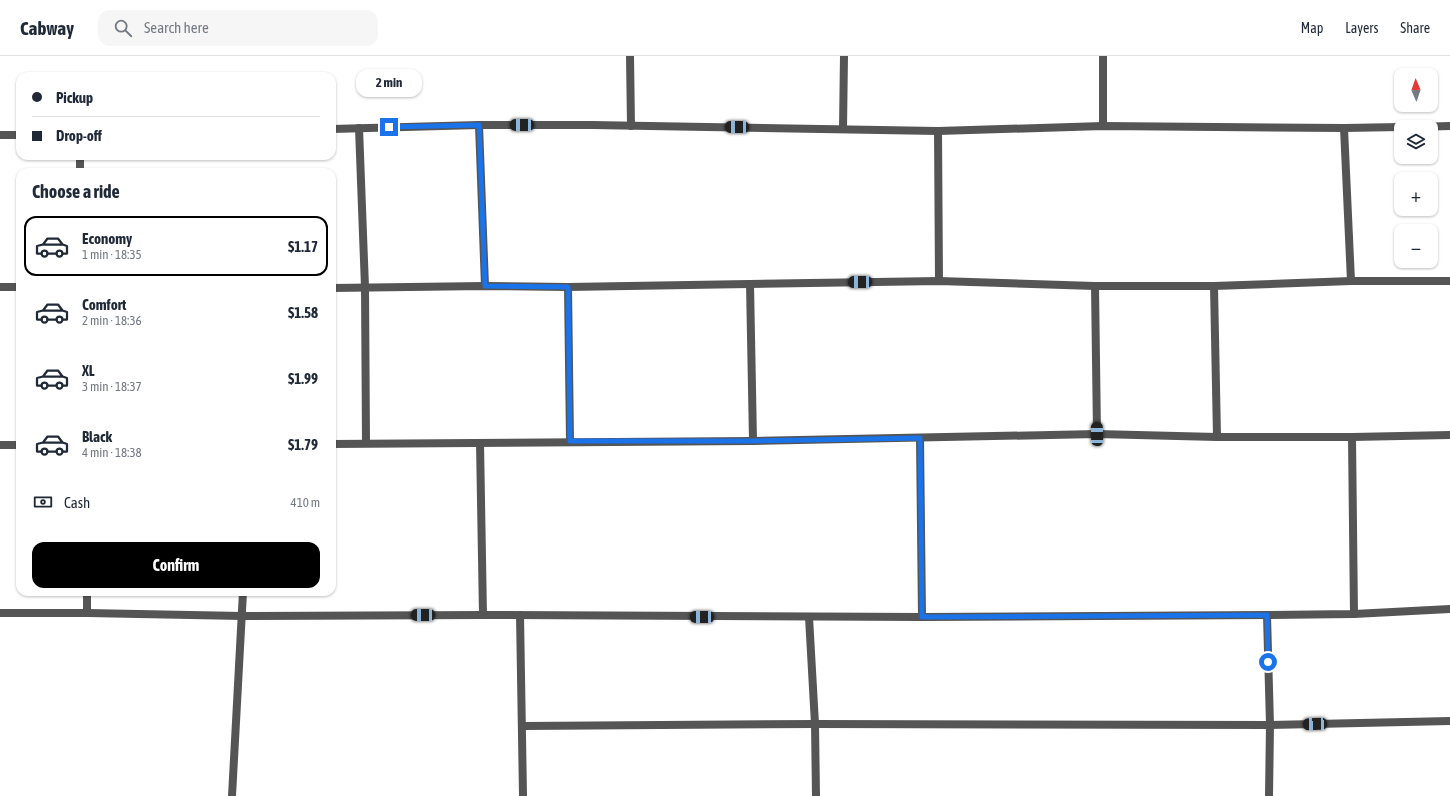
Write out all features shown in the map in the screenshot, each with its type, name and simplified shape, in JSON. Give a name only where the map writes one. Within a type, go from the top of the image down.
[{"type":"street","points":[[630,56],[631,126]]},
{"type":"street","points":[[843,129],[844,56]]},
{"type":"street","points":[[1103,56],[1104,126]]},
{"type":"street","points":[[479,125],[485,286]]},
{"type":"street","points":[[336,129],[479,125],[938,131],[1104,126],[1394,127]]},
{"type":"street","points":[[1438,126],[1450,126]]},
{"type":"street","points":[[360,128],[365,288],[366,443]]},
{"type":"street","points":[[1344,128],[1351,282]]},
{"type":"street","points":[[938,131],[939,281]]},
{"type":"street","points":[[0,135],[16,135]]},
{"type":"street","points":[[336,288],[485,286],[568,287],[939,281],[1095,286],[1214,286],[1450,281]]},
{"type":"street","points":[[750,284],[753,441]]},
{"type":"street","points":[[1095,286],[1097,434]]},
{"type":"street","points":[[1214,286],[1217,436]]},
{"type":"street","points":[[0,287],[16,287]]},
{"type":"street","points":[[568,287],[570,441]]},
{"type":"street","points":[[336,444],[570,441],[753,441],[1097,434],[1352,437],[1450,435]]},
{"type":"street","points":[[1352,437],[1354,614]]},
{"type":"street","points":[[920,438],[922,617]]},
{"type":"street","points":[[480,443],[483,615]]},
{"type":"street","points":[[0,445],[16,445]]},
{"type":"street","points":[[86,613],[87,596]]},
{"type":"street","points":[[232,796],[243,596]]},
{"type":"street","points":[[0,613],[242,616],[520,615],[922,617],[1354,614],[1450,609]]},
{"type":"street","points":[[520,615],[523,796]]},
{"type":"street","points":[[1267,615],[1270,725],[1269,796]]},
{"type":"street","points":[[809,617],[815,724],[816,796]]},
{"type":"street","points":[[523,726],[815,724],[1270,725],[1450,721]]},
{"type":"route","points":[[389,127],[479,125],[485,286],[568,287],[570,441],[753,441],[920,438],[922,617],[1267,615],[1268,662]]}]
